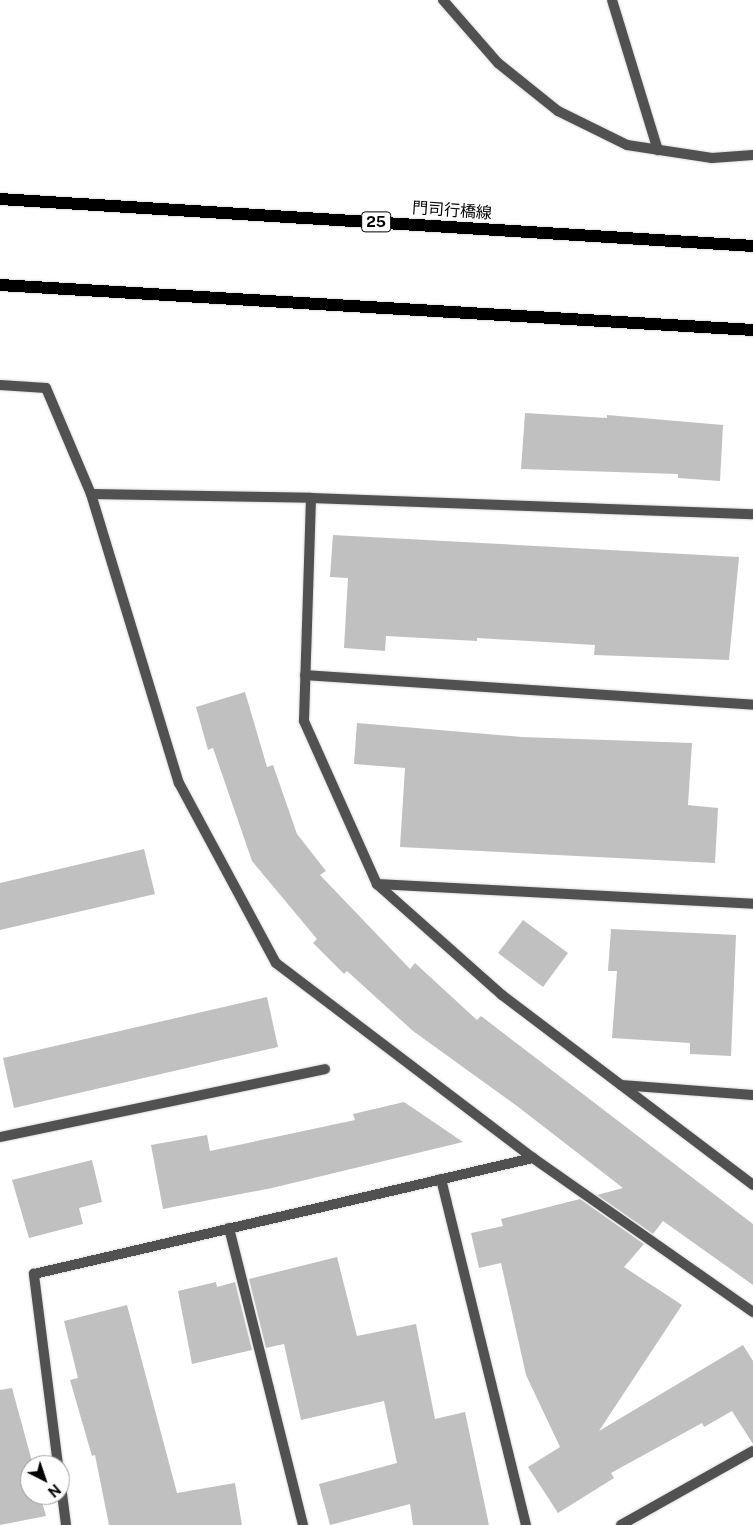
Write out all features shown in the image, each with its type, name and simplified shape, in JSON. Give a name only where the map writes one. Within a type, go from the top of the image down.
[{"type":"main road","name":"門司行橋線","points":[[0,199],[753,246]]},
{"type":"main road","points":[[0,285],[753,330]]},
{"type":"street","points":[[443,0],[498,63],[558,111],[627,145],[712,158],[753,155]]},
{"type":"street","points":[[612,0],[658,150]]},
{"type":"street","points":[[0,385],[46,388],[91,494],[179,783],[276,963],[532,1158],[753,1312]]},
{"type":"street","points":[[91,494],[310,498],[753,514]]},
{"type":"street","points":[[310,498],[304,721],[377,884],[502,995],[753,1185]]},
{"type":"street","points":[[305,675],[753,705]]},
{"type":"street","points":[[377,884],[753,904]]},
{"type":"street","points":[[0,1138],[325,1069]]},
{"type":"street","points":[[620,1084],[753,1095]]},
{"type":"street","points":[[57,1455],[34,1274],[532,1158]]},
{"type":"street","points":[[441,1179],[526,1525]]},
{"type":"street","points":[[229,1228],[303,1525]]},
{"type":"street","points":[[621,1525],[753,1451]]},
{"type":"street","points":[[63,1505],[66,1525]]},
{"type":"building","points":[[525,413],[607,418],[607,415],[723,425],[720,481],[678,478],[678,474],[521,469]]},
{"type":"building","points":[[333,535],[739,557],[729,660],[594,655],[595,645],[477,638],[477,641],[386,636],[385,651],[344,648],[348,578],[330,577]]},
{"type":"building","points":[[245,692],[267,767],[273,765],[297,834],[326,871],[320,875],[410,969],[415,963],[477,1020],[481,1016],[753,1224],[753,1285],[663,1221],[653,1234],[597,1195],[623,1188],[517,1106],[413,1031],[347,971],[344,974],[313,943],[317,939],[252,861],[213,748],[208,750],[196,707]]},
{"type":"building","points":[[357,723],[522,737],[692,743],[688,805],[718,808],[715,863],[400,847],[405,768],[354,764]]},
{"type":"building","points":[[144,849],[155,894],[0,930],[0,883]]},
{"type":"building","points":[[523,920],[568,953],[543,987],[498,953]]},
{"type":"building","points":[[611,929],[736,935],[731,1056],[690,1054],[690,1043],[612,1038],[617,971],[608,971]]},
{"type":"building","points":[[267,997],[278,1047],[14,1108],[3,1058]]},
{"type":"building","points":[[404,1102],[463,1142],[272,1188],[163,1209],[151,1145],[207,1135],[210,1151],[355,1120],[353,1114]]},
{"type":"building","points":[[92,1160],[102,1202],[79,1208],[83,1224],[29,1238],[12,1180]]},
{"type":"building","points":[[580,1199],[644,1244],[624,1267],[682,1305],[599,1431],[743,1345],[753,1361],[753,1444],[732,1411],[704,1427],[702,1423],[611,1473],[614,1478],[558,1513],[528,1467],[560,1447],[526,1375],[501,1263],[479,1268],[471,1233],[503,1226],[501,1219]]},
{"type":"building","points":[[337,1257],[357,1336],[416,1324],[435,1419],[465,1412],[489,1525],[413,1525],[410,1504],[330,1525],[319,1484],[397,1463],[384,1401],[301,1420],[284,1344],[266,1348],[249,1279]]},
{"type":"building","points":[[216,1282],[217,1287],[235,1282],[252,1350],[192,1364],[178,1291]]},
{"type":"building","points":[[127,1305],[177,1493],[235,1483],[242,1525],[109,1525],[95,1455],[92,1456],[70,1380],[78,1378],[64,1321]]},
{"type":"building","points":[[12,1388],[30,1455],[20,1455],[20,1505],[43,1505],[46,1516],[0,1525],[0,1390]]}]
